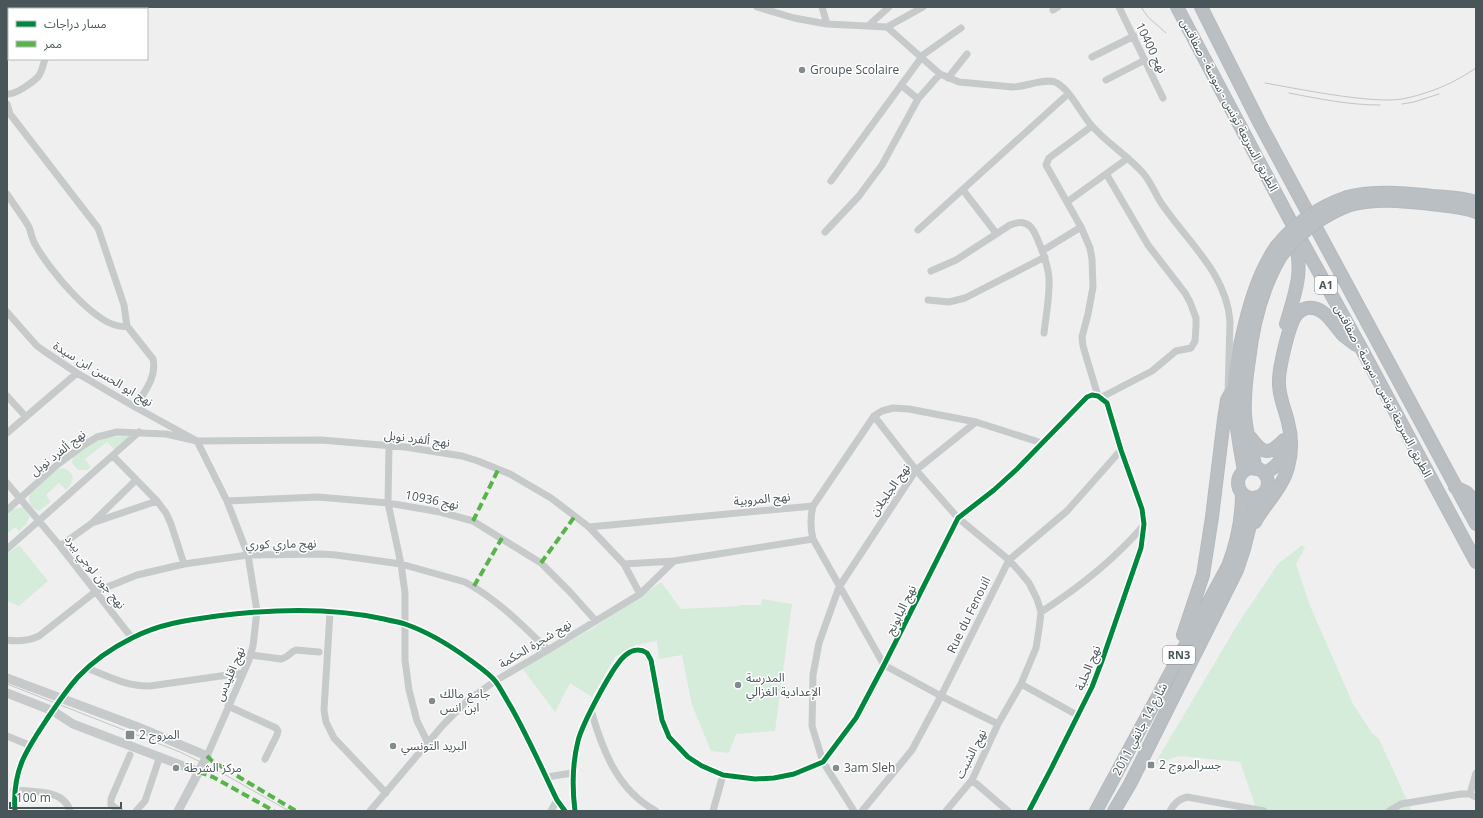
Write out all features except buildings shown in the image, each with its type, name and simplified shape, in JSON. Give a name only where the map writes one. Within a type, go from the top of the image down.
[{"type":"highway","name":"الطريق السريعة تونس - سوسة - صفاقس","points":[[1177,7],[1290,220],[1361,348],[1476,562]]},
{"type":"highway","name":"الطريق السريعة تونس - سوسة - صفاقس","points":[[1201,7],[1237,74],[1260,124],[1476,524]]},
{"type":"highway","points":[[1348,201],[1366,193],[1387,192],[1456,198],[1476,202]]},
{"type":"highway","points":[[1255,471],[1247,434],[1245,392],[1253,331],[1279,252],[1289,232],[1308,216],[1329,204],[1348,201],[1391,200],[1455,206],[1476,212]]},
{"type":"highway","points":[[1255,471],[1273,468],[1280,461],[1284,452],[1284,440],[1273,396],[1272,382],[1274,362],[1299,276],[1298,254],[1290,220]]},
{"type":"highway","points":[[1255,471],[1236,416],[1234,387],[1238,356],[1251,303],[1261,274],[1279,252]]},
{"type":"highway","points":[[1248,535],[1283,479],[1288,468],[1291,437],[1280,396],[1278,378],[1280,366],[1294,319],[1304,309],[1314,308],[1319,310],[1326,315],[1347,339],[1361,348]]},
{"type":"highway","points":[[1172,668],[1203,575],[1227,400],[1234,387]]},
{"type":"highway","points":[[1247,434],[1259,448],[1264,451],[1274,450],[1284,440]]},
{"type":"highway","name":"شارع 14 جانفي 2011","points":[[1096,811],[1232,556],[1241,514],[1242,493],[1238,484],[1239,479],[1255,471],[1268,481],[1267,489],[1261,496],[1257,497],[1241,560],[1233,579],[1130,784],[1114,811]]},
{"type":"highway","points":[[1455,487],[1466,492],[1476,503]]},
{"type":"highway","points":[[1242,493],[1249,497],[1257,497]]},
{"type":"street","points":[[757,7],[794,18],[827,24],[887,27],[923,7]]},
{"type":"street","points":[[822,7],[827,24]]},
{"type":"street","points":[[869,25],[889,7]]},
{"type":"street","name":"نهج 10400","points":[[1119,7],[1163,98]]},
{"type":"street","points":[[887,27],[920,58],[940,74],[959,82],[1013,88],[1051,81],[1059,84],[1092,126],[1144,174],[1163,206],[1215,274],[1224,293],[1230,321],[1227,400]]},
{"type":"street","points":[[831,182],[920,58],[961,28]]},
{"type":"street","points":[[1092,57],[1134,36]]},
{"type":"street","points":[[948,78],[967,54]]},
{"type":"street","points":[[45,60],[38,77],[16,92],[7,95],[7,104],[10,114],[98,228],[124,305],[128,326],[153,359],[153,377],[150,384],[134,407]]},
{"type":"street","points":[[1106,80],[1145,60]]},
{"type":"street","points":[[825,232],[859,196],[882,165],[918,99],[940,74]]},
{"type":"street","points":[[901,85],[918,99]]},
{"type":"street","points":[[918,230],[1068,94]]},
{"type":"street","points":[[1041,612],[1088,580],[1129,542],[1144,524],[1140,501],[1121,450],[1107,403],[1099,397],[1083,346],[1082,337],[1093,287],[1090,248],[1081,227],[1047,168],[1046,162],[1049,158],[1092,126]]},
{"type":"street","points":[[1067,202],[1107,175],[1128,158]]},
{"type":"street","name":"نهج البابونج","points":[[823,762],[856,718],[958,518],[994,490],[1017,469],[1087,397],[1092,395],[1099,397],[1152,371],[1176,351],[1191,348],[1195,341],[1196,326],[1194,311],[1185,293],[1148,245],[1107,175]]},
{"type":"street","points":[[963,190],[996,233]]},
{"type":"street","points":[[7,194],[28,225],[34,243],[72,293],[84,305],[105,320],[122,327],[128,326]]},
{"type":"street","points":[[931,270],[956,260],[996,233],[1016,222],[1027,224],[1035,233],[1044,254],[1048,272],[1049,286],[1044,333]]},
{"type":"street","points":[[928,300],[949,302],[965,298],[1044,254],[1081,227]]},
{"type":"street","name":"نهج ابو الحسن ابن سيدة","points":[[7,312],[37,346],[77,373],[134,407],[197,441]]},
{"type":"street","points":[[7,433],[77,373]]},
{"type":"street","points":[[7,396],[26,417]]},
{"type":"street","points":[[874,416],[916,470],[958,518],[1009,560],[1029,583],[1037,599],[1041,612],[1036,648],[1021,684],[998,724],[941,696],[884,665],[814,539],[810,527],[810,516],[813,506],[874,416],[888,409],[901,407],[976,422],[1042,443]]},
{"type":"street","name":"نهج الجلجلان","points":[[854,811],[823,762],[812,726],[813,675],[819,643],[839,586],[916,470],[976,422]]},
{"type":"street","name":"نهج ألفرد نوبل","points":[[7,510],[57,465],[84,445],[98,437],[117,432],[166,434],[197,441],[321,440],[389,446],[462,456],[478,461],[499,468],[551,498],[589,527],[624,564],[640,594]]},
{"type":"street","points":[[7,549],[139,432]]},
{"type":"street","name":"نهج اقليدس","points":[[197,441],[227,501],[248,555],[257,611],[256,628],[251,655],[207,756]]},
{"type":"street","points":[[389,446],[388,503],[401,564],[405,592],[406,660],[409,690],[417,721],[428,744]]},
{"type":"street","name":"Rue du Fenouil","points":[[862,811],[912,750],[941,696],[1009,560],[1067,511],[1121,450]]},
{"type":"street","points":[[113,456],[157,501],[166,513],[184,564]]},
{"type":"street","points":[[60,546],[92,523],[136,480]]},
{"type":"street","points":[[7,483],[19,499],[40,521]]},
{"type":"street","name":"نهج 10936","points":[[227,501],[318,497],[388,503],[440,512],[473,521],[541,563],[596,621]]},
{"type":"street","points":[[92,523],[157,501]]},
{"type":"street","name":"نهج المروبية","points":[[589,527],[813,506]]},
{"type":"street","name":"نهج جون لوجي بيرد","points":[[40,521],[132,638]]},
{"type":"street","name":"نهج الحلبة","points":[[1029,811],[1092,687],[1141,548],[1144,524]]},
{"type":"street","points":[[624,564],[674,561],[814,539]]},
{"type":"street","points":[[1129,542],[1136,543],[1141,548]]},
{"type":"street","name":"نهج ماري كوري","points":[[7,640],[19,642],[30,640],[39,636],[95,592],[137,575],[184,564],[248,555],[322,554],[401,564],[465,582],[474,586],[512,615],[548,650]]},
{"type":"street","name":"نهج شجرة الحكمة","points":[[370,811],[467,701],[495,680],[548,650],[640,594],[674,561]]},
{"type":"street","points":[[15,811],[14,790],[16,775],[22,759],[62,698],[87,668],[109,651],[132,638],[155,628],[178,621],[257,611],[330,612],[368,616],[405,624],[434,638],[470,660],[495,680],[522,727],[558,800],[565,811]]},
{"type":"street","points":[[330,612],[324,710],[326,722],[334,738],[386,793]]},
{"type":"street","points":[[251,655],[281,659],[286,658],[296,650],[319,652]]},
{"type":"street","points":[[575,811],[572,773],[578,740],[583,725],[621,659],[632,651],[643,650],[647,653],[650,660],[662,720],[669,737],[688,757],[702,766],[723,775],[755,779],[774,778],[794,774],[823,762]]},
{"type":"street","points":[[87,668],[140,687],[242,673]]},
{"type":"street","points":[[7,678],[138,727],[207,756],[178,811]]},
{"type":"street","points":[[1021,684],[1077,715]]},
{"type":"street","points":[[7,693],[53,712],[73,724],[199,772]]},
{"type":"street","points":[[228,706],[276,728],[278,731],[277,735],[265,759]]},
{"type":"street","points":[[591,710],[599,739],[618,777],[634,796],[656,811]]},
{"type":"street","name":"نهج الشبت","points":[[946,811],[972,780],[998,724]]},
{"type":"street","points":[[7,736],[30,745]]},
{"type":"street","points":[[120,811],[111,805],[111,799],[130,755]]},
{"type":"street","points":[[136,811],[145,801],[160,756]]},
{"type":"street","points":[[547,777],[572,773]]},
{"type":"street","points":[[1389,811],[1401,804],[1460,794],[1473,795],[1476,773]]},
{"type":"street","points":[[713,811],[723,775]]},
{"type":"street","points":[[972,780],[1008,811]]},
{"type":"street","points":[[14,790],[52,794],[63,798],[69,806],[70,811]]},
{"type":"street","points":[[1170,811],[1175,803],[1182,798],[1187,797],[1264,811]]},
{"type":"street","points":[[551,811],[558,800]]},
{"type":"green space","points":[[131,435],[115,450],[107,442],[85,459],[91,467],[87,470],[78,470],[72,463],[73,456],[90,443],[106,438]]},
{"type":"green space","points":[[62,468],[72,474],[73,477],[69,487],[66,490],[59,483],[46,495],[51,502],[39,511],[36,510],[29,501],[30,493],[57,469]]},
{"type":"green space","points":[[23,507],[30,517],[26,524],[19,531],[15,527],[7,534],[7,514],[13,509]]},
{"type":"green space","points":[[19,545],[48,581],[19,606],[7,601],[7,554]]},
{"type":"green space","points":[[1302,545],[1305,548],[1296,564],[1311,608],[1353,704],[1372,733],[1379,739],[1412,811],[1257,811],[1240,762],[1179,756],[1154,765],[1239,622],[1278,564]]},
{"type":"green space","points":[[661,582],[681,609],[761,605],[762,599],[792,604],[775,731],[736,734],[729,753],[711,751],[692,705],[682,655],[659,659],[657,641],[635,645],[615,657],[592,697],[570,683],[555,712],[522,668],[593,628]]},
{"type":"tram line","points":[[1141,7],[1148,17],[1166,33]]},
{"type":"tram line","points":[[1265,83],[1354,98],[1397,100],[1417,96],[1434,90],[1451,83],[1476,68]]},
{"type":"tram line","points":[[1289,93],[1346,103],[1380,105]]},
{"type":"tram line","points":[[1402,104],[1414,102],[1439,94]]},
{"type":"tram line","points":[[7,684],[180,752],[215,769],[289,811]]},
{"type":"marked path","points":[[473,521],[499,468]]},
{"type":"marked path","points":[[541,563],[575,516]]},
{"type":"marked path","points":[[474,586],[502,538]]},
{"type":"marked path","points":[[207,756],[212,761],[296,811]]},
{"type":"marked path","points":[[199,772],[213,777],[274,811]]},
{"type":"cycle path","points":[[575,811],[573,785],[578,741],[599,694],[614,669],[621,659],[629,652],[634,650],[640,650],[647,653],[651,660],[662,720],[669,737],[688,757],[702,766],[723,775],[755,779],[774,778],[794,774],[823,762],[856,718],[958,518],[994,490],[1017,469],[1087,397],[1092,395],[1098,396],[1107,403],[1121,450],[1142,509],[1144,524],[1141,548],[1092,687],[1029,811]]},
{"type":"cycle path","points":[[15,811],[16,783],[28,749],[70,686],[84,671],[103,655],[142,633],[173,623],[238,614],[301,610],[343,612],[405,624],[439,640],[480,667],[496,682],[502,691],[557,800],[565,811]]},
{"type":"place","name":"Groupe Scolaire","points":[[802,70]]},
{"type":"place","name":"المدرسة الإعدادية الغزالي","points":[[738,685]]},
{"type":"place","name":"جامع مالك ابن انس","points":[[432,701]]},
{"type":"place","name":"المروج 2","points":[[130,735]]},
{"type":"place","name":"البريد التونسي","points":[[393,746]]},
{"type":"place","name":"جسرالمروج 2","points":[[1151,765]]},
{"type":"place","name":"مركز الشرطة","points":[[176,768]]},
{"type":"place","name":"3am Sleh","points":[[836,768]]}]
